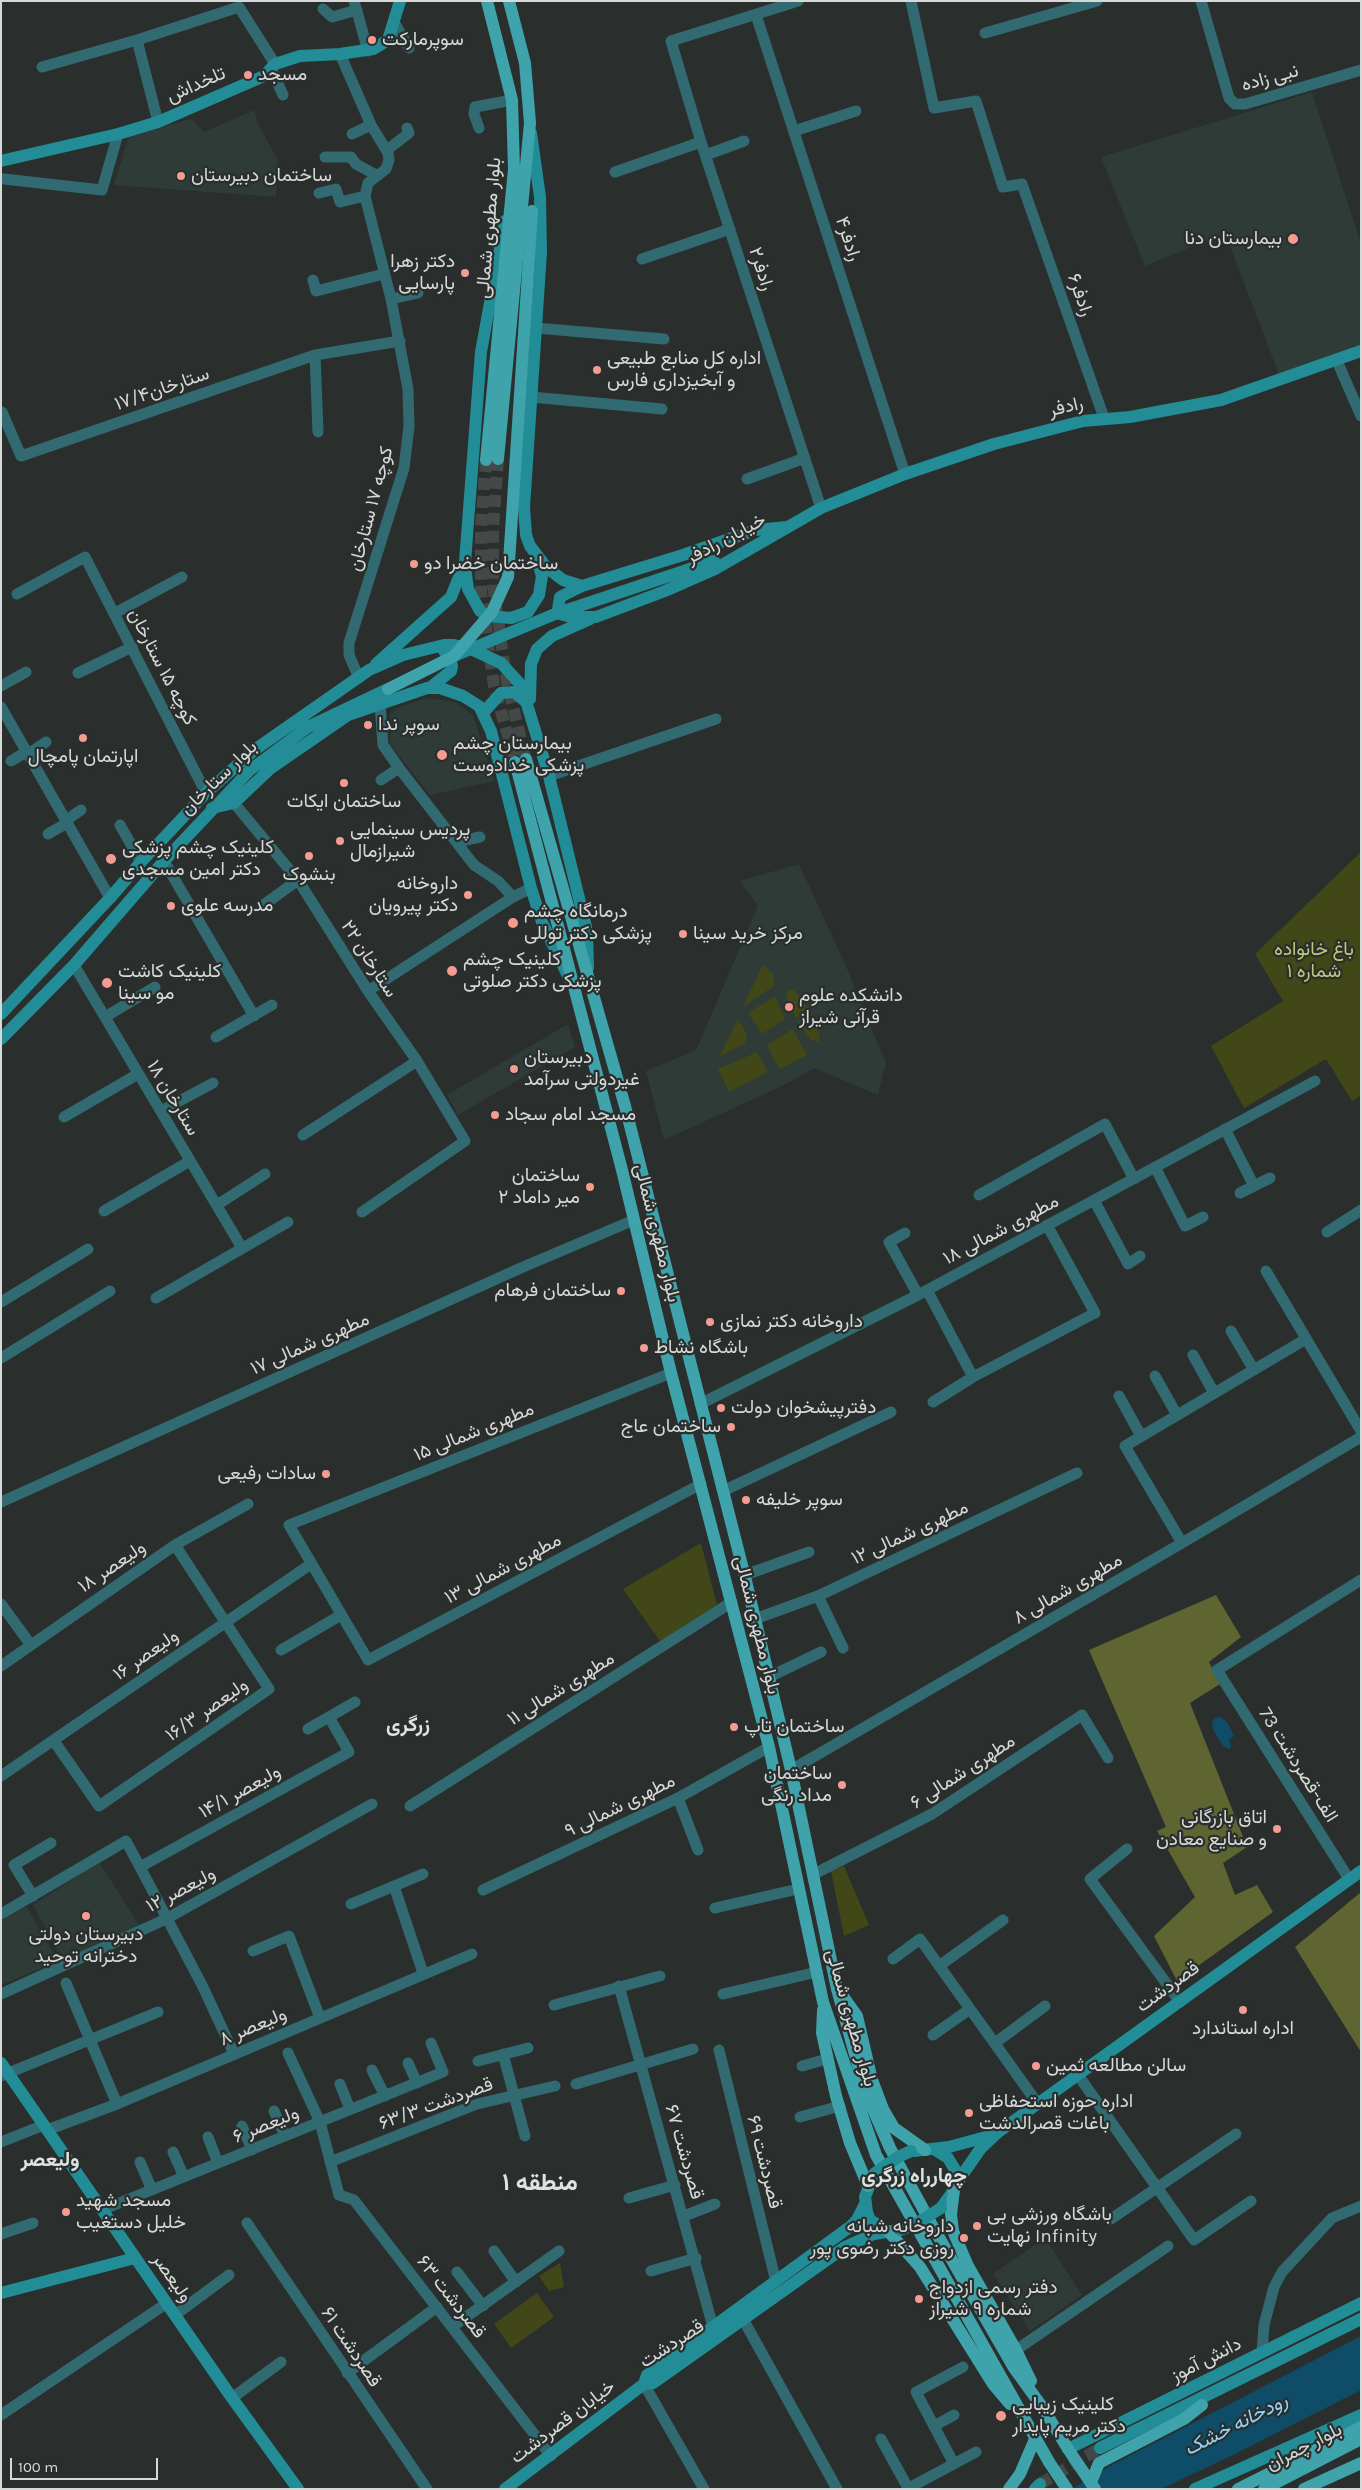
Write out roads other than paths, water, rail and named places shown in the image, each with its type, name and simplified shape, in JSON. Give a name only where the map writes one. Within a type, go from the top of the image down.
[{"type":"main road","name":"تلخداش","points":[[1,161],[118,134],[158,122],[264,76],[273,66],[300,56],[340,54],[368,50],[385,44],[400,1]]},
{"type":"main road","name":"بلوار مطهرى شمالى","points":[[487,1],[512,100],[514,169],[492,459],[530,123],[525,63],[508,1]]},
{"type":"main road","points":[[454,656],[492,612],[504,589],[510,565],[514,463],[532,211],[530,123]]},
{"type":"main road","points":[[511,618],[528,612],[535,604],[542,587],[540,565],[526,535],[524,507],[542,222],[530,123]]},
{"type":"main road","points":[[514,169],[482,352],[464,562],[468,589],[480,611],[488,616],[552,621],[596,617]]},
{"type":"main road","name":"رادفر","points":[[787,527],[822,508],[905,474],[994,444],[1083,421],[1130,417],[1221,400],[1337,361],[1361,351]]},
{"type":"main road","points":[[454,656],[555,614],[714,561],[787,527]]},
{"type":"main road","name":"خیابان رادفر","points":[[787,527],[715,569],[665,591],[596,617],[571,617],[560,614],[558,610],[560,597],[582,586],[683,555],[755,530],[787,527]]},
{"type":"main road","points":[[530,546],[546,567],[563,580],[582,586]]},
{"type":"main road","points":[[364,674],[451,596],[464,562]]},
{"type":"main road","points":[[530,709],[531,664],[537,649],[552,636],[596,617]]},
{"type":"main road","points":[[364,674],[403,655],[454,645],[471,649],[502,663],[521,685],[530,709],[549,776],[587,930],[589,982]]},
{"type":"main road","points":[[212,808],[234,803],[272,768],[318,734],[348,715],[430,687],[446,677],[450,671],[452,661],[446,652],[440,649],[426,649]]},
{"type":"main road","name":"بلوار ستارخان","points":[[1,1040],[74,965],[164,861],[212,808],[250,770],[308,727],[454,656]]},
{"type":"main road","name":"بلوار ستارخان","points":[[1,1014],[206,793],[253,750],[364,674]]},
{"type":"main road","points":[[430,687],[440,688],[463,696],[479,706],[484,713],[491,731],[508,795],[530,888],[542,922],[573,986]]},
{"type":"main road","points":[[484,713],[498,695],[509,691],[518,694],[530,709]]},
{"type":"main road","name":"بلوار مطهرى شمالى","points":[[1067,2489],[1035,2439],[876,2154],[823,2002],[769,1748],[573,986],[520,760],[589,982],[625,1106],[745,1575],[791,1770],[837,1989],[866,2091],[890,2148],[1014,2368],[1044,2408],[1068,2449],[1093,2485]]},
{"type":"main road","name":"قصردشت","points":[[997,2133],[1361,1871]]},
{"type":"main road","points":[[837,1989],[858,2016],[872,2080],[883,2109],[894,2128],[929,2150],[948,2158],[955,2167],[955,2187],[951,2214],[953,2231],[968,2266],[1016,2350],[1044,2408]]},
{"type":"main road","points":[[823,2002],[822,2033],[827,2059],[850,2143],[868,2186]]},
{"type":"main road","name":"ولیعصر","points":[[4,2071],[46,2127],[232,2398],[298,2489]]},
{"type":"main road","points":[[997,2133],[972,2142],[929,2150],[911,2151],[892,2160],[874,2174],[868,2186],[865,2204],[870,2220],[894,2230],[920,2267],[993,2384],[1025,2421]]},
{"type":"main road","points":[[894,2230],[914,2225],[941,2208],[981,2148],[997,2133]]},
{"type":"main road","name":"قصردشت","points":[[865,2204],[862,2212],[850,2226],[647,2375],[644,2384],[653,2383],[845,2247],[863,2237],[894,2230]]},
{"type":"main road","points":[[2,2291],[135,2258]]},
{"type":"main road","name":"دانش آموز","points":[[1068,2449],[1361,2303]]},
{"type":"main road","points":[[1093,2485],[1099,2463],[1105,2452],[1361,2319]]},
{"type":"main road","points":[[1105,2452],[1184,2419],[1202,2405],[1361,2328]]},
{"type":"main road","name":"خیابان قصردشت","points":[[505,2489],[644,2384]]},
{"type":"main road","points":[[1195,2489],[1361,2415]]},
{"type":"main road","points":[[1238,2489],[1361,2427]]},
{"type":"main road","points":[[1009,2489],[1020,2474],[1035,2439]]},
{"type":"main road","name":"بلوار چمران","points":[[1264,2489],[1361,2439]]},
{"type":"main road","name":"بلوار چمران","points":[[1304,2489],[1359,2465]]},
{"type":"street","points":[[756,15],[798,1]]},
{"type":"street","name":"رادفر۶","points":[[911,1],[934,108],[976,101],[1002,187],[1022,184],[1104,418]]},
{"type":"street","points":[[984,33],[1097,1]]},
{"type":"street","name":"نبی زاده","points":[[1201,1],[1229,98],[1235,104],[1245,104],[1361,70]]},
{"type":"street","points":[[323,9],[332,16],[355,6],[368,50]]},
{"type":"street","points":[[42,67],[239,8],[273,66],[283,95]]},
{"type":"street","name":"رادفر۲","points":[[756,15],[671,41],[701,142],[822,508]]},
{"type":"street","name":"رادفر۴","points":[[756,15],[905,474]]},
{"type":"street","points":[[394,22],[408,48]]},
{"type":"street","points":[[137,40],[158,122]]},
{"type":"street","points":[[319,193],[336,189],[340,202],[365,196],[368,183],[386,169],[389,160],[387,150],[371,125],[340,54]]},
{"type":"street","points":[[479,128],[474,114],[475,107],[512,100]]},
{"type":"street","points":[[794,131],[856,111]]},
{"type":"street","points":[[352,134],[371,125]]},
{"type":"street","points":[[387,150],[409,133],[407,128]]},
{"type":"street","points":[[4,179],[102,190],[118,134]]},
{"type":"street","points":[[706,155],[744,141]]},
{"type":"street","points":[[615,172],[701,142]]},
{"type":"street","points":[[325,157],[351,157],[356,164],[376,175]]},
{"type":"street","name":"کوچه ۱۷ ستارخان","points":[[364,674],[349,655],[349,644],[404,468],[409,426],[400,341],[365,196]]},
{"type":"street","points":[[642,259],[730,229]]},
{"type":"street","points":[[313,280],[316,291],[384,274]]},
{"type":"street","points":[[391,299],[418,293]]},
{"type":"street","points":[[536,328],[664,339]]},
{"type":"street","name":"ستارخان۱۷/۴","points":[[2,412],[21,456],[315,356],[400,341]]},
{"type":"street","points":[[315,356],[318,432]]},
{"type":"street","points":[[1337,361],[1361,416]]},
{"type":"street","points":[[531,397],[662,409]]},
{"type":"street","points":[[747,478],[805,458]]},
{"type":"street","name":"کوچه ۱۵ ستارخان","points":[[17,594],[85,557],[206,793]]},
{"type":"street","points":[[115,613],[182,577]]},
{"type":"street","points":[[78,673],[132,647]]},
{"type":"street","points":[[1,686],[26,672]]},
{"type":"street","points":[[380,704],[384,745],[399,768],[474,865],[498,881],[513,896]]},
{"type":"street","points":[[1,706],[110,898]]},
{"type":"street","points":[[549,776],[716,719]]},
{"type":"street","points":[[12,761],[46,742]]},
{"type":"street","points":[[382,780],[399,768]]},
{"type":"street","name":"۲۲ ستارخان","points":[[234,803],[298,880],[368,991],[417,1061],[466,1141],[362,1212]]},
{"type":"street","points":[[48,834],[81,810]]},
{"type":"street","points":[[120,825],[141,862]]},
{"type":"street","points":[[456,842],[480,837]]},
{"type":"street","points":[[164,861],[254,1016]]},
{"type":"street","points":[[262,906],[298,880]]},
{"type":"street","points":[[368,991],[513,896],[530,888]]},
{"type":"street","name":"۱۸ ستارخان","points":[[74,965],[242,1248]]},
{"type":"street","points":[[105,1017],[155,988]]},
{"type":"street","points":[[216,1037],[272,1005]]},
{"type":"street","points":[[303,1135],[417,1061]]},
{"type":"street","points":[[64,1117],[138,1074]]},
{"type":"street","name":"۱۸ مطهری شمالی","points":[[700,1404],[922,1292],[1315,1081]]},
{"type":"street","points":[[161,1110],[213,1083]]},
{"type":"street","points":[[979,1194],[1106,1124],[1134,1179]]},
{"type":"street","points":[[1225,1130],[1254,1186]]},
{"type":"street","points":[[104,1211],[190,1162]]},
{"type":"street","points":[[1155,1167],[1185,1226],[1203,1217]]},
{"type":"street","points":[[216,1205],[265,1174]]},
{"type":"street","points":[[1240,1193],[1270,1178]]},
{"type":"street","points":[[1094,1200],[1128,1264],[1140,1256]]},
{"type":"street","points":[[1327,1232],[1361,1210]]},
{"type":"street","name":"۱۷ مطهری شمالی","points":[[1,1502],[523,1267],[634,1220]]},
{"type":"street","points":[[156,1298],[288,1222]]},
{"type":"street","points":[[933,1402],[973,1377],[1095,1313],[1047,1225]]},
{"type":"street","points":[[906,1232],[889,1242],[922,1292],[973,1377]]},
{"type":"street","points":[[1,1302],[88,1249]]},
{"type":"street","points":[[1266,1272],[1361,1431]]},
{"type":"street","points":[[1,1358],[110,1291]]},
{"type":"street","points":[[1231,1331],[1254,1370]]},
{"type":"street","points":[[1182,1543],[1125,1446],[1306,1339]]},
{"type":"street","points":[[1194,1355],[1214,1393]]},
{"type":"street","name":"۱۵ مطهری شمالی","points":[[311,1564],[289,1525],[672,1373]]},
{"type":"street","points":[[1155,1376],[1177,1415]]},
{"type":"street","points":[[1119,1396],[1141,1436]]},
{"type":"street","points":[[723,1491],[891,1412]]},
{"type":"street","name":"۸ مطهری شمالی","points":[[791,1770],[1361,1437]]},
{"type":"street","name":"۱۲ مطهری شمالی","points":[[755,1619],[818,1596],[1077,1473]]},
{"type":"street","name":"۱۳ مطهری شمالی","points":[[341,1615],[368,1660],[701,1484]]},
{"type":"street","name":"۱۸ ولیعصر","points":[[1,1666],[175,1545],[248,1504]]},
{"type":"street","points":[[175,1545],[224,1622]]},
{"type":"street","points":[[745,1575],[808,1552]]},
{"type":"street","points":[[282,1650],[341,1615],[311,1564]]},
{"type":"street","name":"۱۶ ولیعصر","points":[[1,1776],[311,1564]]},
{"type":"street","name":"73 الف-قصردشت","points":[[1349,1879],[1217,1670],[1361,1580]]},
{"type":"street","points":[[818,1596],[843,1648]]},
{"type":"street","name":"۱۱ مطهری شمالی","points":[[410,1806],[732,1602]]},
{"type":"street","points":[[1,1604],[31,1645]]},
{"type":"street","name":"۱۶/۳ ولیعصر","points":[[54,1740],[99,1806],[268,1689],[224,1622]]},
{"type":"street","points":[[769,1677],[821,1652]]},
{"type":"street","points":[[308,1729],[356,1702]]},
{"type":"street","name":"۶ مطهری شمالی","points":[[814,1874],[932,1814],[1082,1715],[1108,1758]]},
{"type":"street","name":"۱۴/۱ ولیعصر","points":[[140,1867],[348,1752],[329,1717]]},
{"type":"street","name":"۹ مطهری شمالی","points":[[483,1890],[678,1798],[769,1748]]},
{"type":"street","points":[[678,1798],[698,1850]]},
{"type":"street","name":"۱۲ ولیعصر","points":[[1,1994],[166,1919],[372,1804]]},
{"type":"street","points":[[1,1914],[126,1841],[203,1987],[234,2054]]},
{"type":"street","points":[[32,1896],[14,1865],[51,1843]]},
{"type":"street","points":[[1128,1849],[1090,1879],[1180,2002]]},
{"type":"street","points":[[351,1904],[423,1874]]},
{"type":"street","points":[[394,1886],[423,1973]]},
{"type":"street","points":[[716,1908],[798,1889]]},
{"type":"street","points":[[939,1966],[1003,1920]]},
{"type":"street","points":[[253,1951],[289,1936],[320,2018]]},
{"type":"street","points":[[893,1959],[920,1939],[1038,2104]]},
{"type":"street","name":"۸ ولیعصر","points":[[1,2142],[117,2104],[423,1973],[472,1954]]},
{"type":"street","points":[[722,1994],[817,1972]]},
{"type":"street","points":[[554,2006],[619,1986],[660,1976]]},
{"type":"street","points":[[66,1983],[117,2104]]},
{"type":"street","name":"۶۷ قصردشت","points":[[619,1986],[696,2258],[713,2327]]},
{"type":"street","points":[[995,2043],[1045,2006]]},
{"type":"street","points":[[934,2035],[970,2009]]},
{"type":"street","points":[[4,2071],[90,2041],[158,2012]]},
{"type":"street","name":"۶ ولیعصر","points":[[102,2210],[443,2072],[431,2043]]},
{"type":"street","points":[[478,2061],[528,2048]]},
{"type":"street","points":[[576,2084],[693,2049]]},
{"type":"street","name":"۶۹ قصردشت","points":[[719,2050],[776,2282]]},
{"type":"street","points":[[288,2053],[320,2122],[330,2162]]},
{"type":"street","points":[[503,2054],[525,2136]]},
{"type":"street","points":[[802,2066],[827,2059]]},
{"type":"street","points":[[408,2063],[417,2083]]},
{"type":"street","points":[[372,2070],[385,2096]]},
{"type":"street","points":[[1078,2075],[1194,2240],[1251,2200]]},
{"type":"street","points":[[340,2084],[350,2110]]},
{"type":"street","name":"۶۳/۳ قصردشت","points":[[330,2162],[477,2104],[555,2086]]},
{"type":"street","points":[[800,2117],[840,2106]]},
{"type":"street","points":[[274,2111],[285,2136]]},
{"type":"street","points":[[242,2126],[252,2150]]},
{"type":"street","points":[[1111,2219],[1236,2134]]},
{"type":"street","points":[[208,2138],[218,2163]]},
{"type":"street","points":[[173,2152],[184,2177]]},
{"type":"street","points":[[140,2162],[152,2190]]},
{"type":"street","name":"۶۳ قصردشت","points":[[330,2162],[339,2195],[354,2200],[551,2456]]},
{"type":"street","points":[[629,2198],[675,2186]]},
{"type":"street","points":[[684,2216],[715,2204]]},
{"type":"street","points":[[1262,2352],[1264,2325],[1274,2287],[1282,2272],[1332,2218],[1361,2206]]},
{"type":"street","points":[[1,2234],[33,2223]]},
{"type":"street","name":"۶۱ قصردشت","points":[[247,2223],[346,2373],[427,2489]]},
{"type":"street","points":[[1016,2350],[1168,2246]]},
{"type":"street","points":[[494,2251],[516,2282]]},
{"type":"street","points":[[452,2327],[558,2251]]},
{"type":"street","points":[[651,2271],[696,2258]]},
{"type":"street","points":[[457,2272],[483,2306]]},
{"type":"street","points":[[175,2316],[229,2275]]},
{"type":"street","points":[[1,2415],[167,2303]]},
{"type":"street","points":[[346,2373],[437,2307]]},
{"type":"street","points":[[743,2319],[837,2489]]},
{"type":"street","points":[[232,2398],[281,2362]]},
{"type":"street","points":[[954,2464],[916,2392],[963,2367]]},
{"type":"street","points":[[644,2384],[704,2489]]},
{"type":"street","points":[[934,2426],[954,2415]]},
{"type":"street","points":[[881,2439],[914,2487],[976,2452]]},
{"type":"water","points":[[1219,1716],[1227,1722],[1234,1736],[1229,1740],[1231,1746],[1229,1749],[1223,1746],[1212,1728],[1213,1720]]},
{"type":"water","name":"رودخانه خشک","points":[[1361,2336],[1361,2390],[1161,2489],[1072,2489],[1110,2466]]},
{"type":"tunnel","points":[[498,459],[493,528],[493,585],[507,683],[526,759]]},
{"type":"tunnel","points":[[486,460],[481,527],[481,592],[494,686],[515,762]]},
{"type":"tunnel","points":[[1040,2484],[1100,2448]]},
{"type":"place","name":"سوپرمارکت","points":[[372,40]]},
{"type":"place","name":"مسجد","points":[[248,75]]},
{"type":"place","name":"ساختمان دبیرستان","points":[[181,176]]},
{"type":"place","name":"بیمارستان دنا","points":[[1293,239]]},
{"type":"place","name":"دکتر زهرا پارسایی","points":[[465,273]]},
{"type":"place","name":"اداره کل منابع طبیعى و آبخیزدارى فارس","points":[[597,370]]},
{"type":"place","name":"ساختمان خضرا دو","points":[[414,564]]},
{"type":"place","name":"سوپر ندا","points":[[368,725]]},
{"type":"place","name":"اپارتمان پامچال","points":[[83,738]]},
{"type":"place","name":"بیمارستان چشم پزشکی خدادوست","points":[[442,755]]},
{"type":"place","name":"ساختمان ایکات","points":[[344,783]]},
{"type":"place","name":"پردیس سینمایی شیرازمال","points":[[340,841]]},
{"type":"place","name":"بنشوک","points":[[309,856]]},
{"type":"place","name":"کلینیک چشم پزشکی دکتر امین مسجدی","points":[[111,859]]},
{"type":"place","name":"داروخانه دکتر پیرویان","points":[[468,895]]},
{"type":"place","name":"مدرسه علوی","points":[[171,906]]},
{"type":"place","name":"درمانگاه چشم پزشكی دكتر توللی","points":[[513,923]]},
{"type":"place","name":"مرکز خرید سینا","points":[[683,934]]},
{"type":"place","name":"کلینیک چشم پزشکی دکتر صلوتی","points":[[452,971]]},
{"type":"place","name":"کلینیک کاشت مو سینا","points":[[107,983]]},
{"type":"place","name":"دانشکده علوم قرآنی شیراز","points":[[789,1007]]},
{"type":"place","name":"دبیرستان غیردولتی سرآمد","points":[[514,1069]]},
{"type":"place","name":"مسجد امام سجاد","points":[[495,1115]]},
{"type":"place","name":"ساختمان میر داماد ۲","points":[[590,1187]]},
{"type":"place","name":"ساختمان فرهام","points":[[621,1291]]},
{"type":"place","name":"داروخانه دکتر نمازی","points":[[710,1322]]},
{"type":"place","name":"باشگاه نشاط","points":[[644,1348]]},
{"type":"place","name":"دفترپیشخوان دولت","points":[[721,1408]]},
{"type":"place","name":"ساختمان عاج","points":[[731,1427]]},
{"type":"place","name":"سادات رفیعی","points":[[326,1474]]},
{"type":"place","name":"سوپر خلیفه","points":[[746,1500]]},
{"type":"place","name":"ساختمان تاپ","points":[[734,1727]]},
{"type":"place","name":"ساختمان مداد رنگی","points":[[842,1785]]},
{"type":"place","name":"اتاق بازرگانی و صنایع معادن","points":[[1277,1829]]},
{"type":"place","name":"دبیرستان دولتی دخترانه توحید","points":[[86,1916]]},
{"type":"place","name":"اداره استاندارد","points":[[1243,2010]]},
{"type":"place","name":"سالن مطالعه ثمین","points":[[1036,2066]]},
{"type":"place","name":"اداره حوزه استحفاظی باغات قصرالدشت","points":[[969,2113]]},
{"type":"place","name":"مسجد شهید خلیل دستغیب","points":[[66,2212]]},
{"type":"place","name":"باشگاه ورزشی بی نهایت Infinity","points":[[977,2226]]},
{"type":"place","name":"داروخانه شبانه روزی دکتر رضوی پور","points":[[964,2238]]},
{"type":"place","name":"دفتر رسمی ازدواج شماره ۹ شیراز","points":[[919,2299]]},
{"type":"place","name":"کلینیک زیبایی دکتر مریم پایدار","points":[[1001,2416]]},
{"type":"district","name":"زرگری","points":[[408,1725]]},
{"type":"district","name":"ولیعصر","points":[[50,2160]]},
{"type":"district","name":"چهارراه زرگری","points":[[914,2176]]},
{"type":"district","name":"منطقه ۱","points":[[540,2183]]},
{"type":"park label","name":"باغ خانواده شماره ۱","points":[[1314,961]]}]
